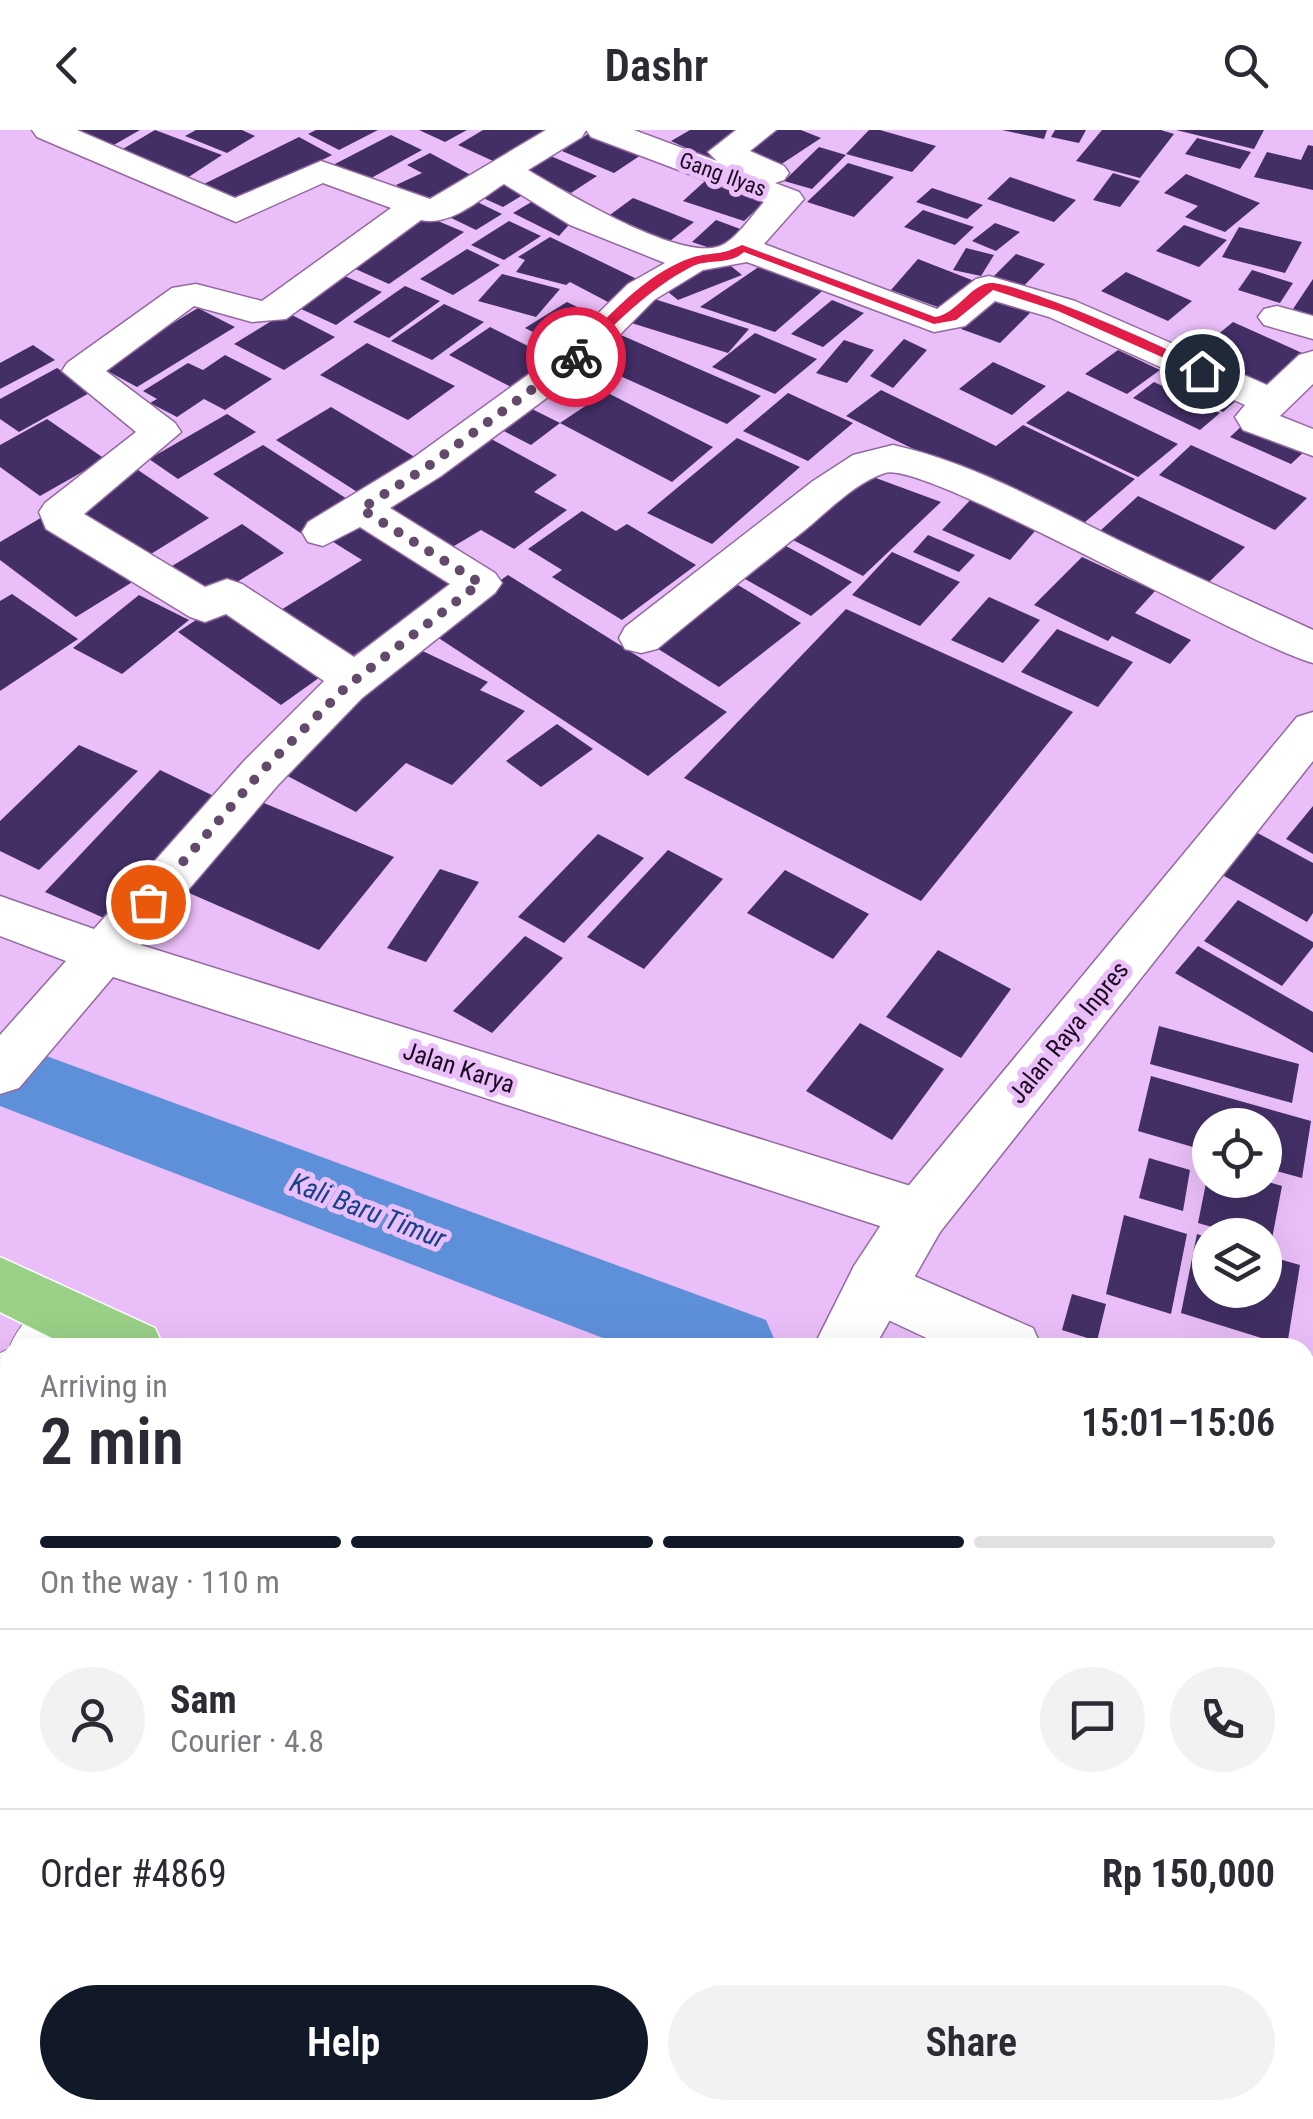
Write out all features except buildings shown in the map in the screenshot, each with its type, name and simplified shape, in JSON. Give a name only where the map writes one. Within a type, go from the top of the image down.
[{"type":"highway","points":[[18,1305],[107,1338]]},
{"type":"street","points":[[49,130],[236,211],[322,171],[414,208],[434,212],[570,130]]},
{"type":"street","name":"Gang Ilyas","points":[[603,130],[787,199]]},
{"type":"street","points":[[323,532],[502,413],[572,361],[641,292],[693,261],[732,257],[742,248],[787,199],[788,191],[780,178],[726,152],[759,130]]},
{"type":"street","points":[[505,170],[582,218],[693,261]]},
{"type":"street","points":[[354,680],[227,594],[205,607],[61,519],[60,512],[161,434],[83,375],[84,369],[185,296],[203,295],[262,312],[273,310],[414,208]]},
{"type":"street","points":[[742,248],[934,321],[952,318],[985,288],[993,287],[1062,309],[1272,402]]},
{"type":"street","points":[[1313,364],[1256,417],[1257,421],[1313,444]]},
{"type":"street","points":[[641,638],[828,490],[868,464],[893,458],[925,465],[1017,504],[1102,549],[1313,648]]},
{"type":"street","points":[[0,1072],[261,772],[354,680],[480,583],[361,509]]},
{"type":"street","name":"Jalan Raya Inpres","points":[[848,1338],[874,1284],[920,1214],[1313,729]]},
{"type":"street","name":"Jalan Karya","points":[[0,916],[104,954],[920,1214]]},
{"type":"street","points":[[874,1284],[990,1338]]},
{"type":"waterway","name":"Kali Baru Timur","points":[[0,1072],[708,1338]]},
{"type":"way so far","points":[[148,902],[261,772],[346,687],[480,583],[361,509],[427,467],[576,357]]},
{"type":"route","points":[[576,357],[641,292],[693,261],[732,257],[742,248],[934,321],[952,318],[985,288],[993,287],[1062,309],[1202,371]]}]
